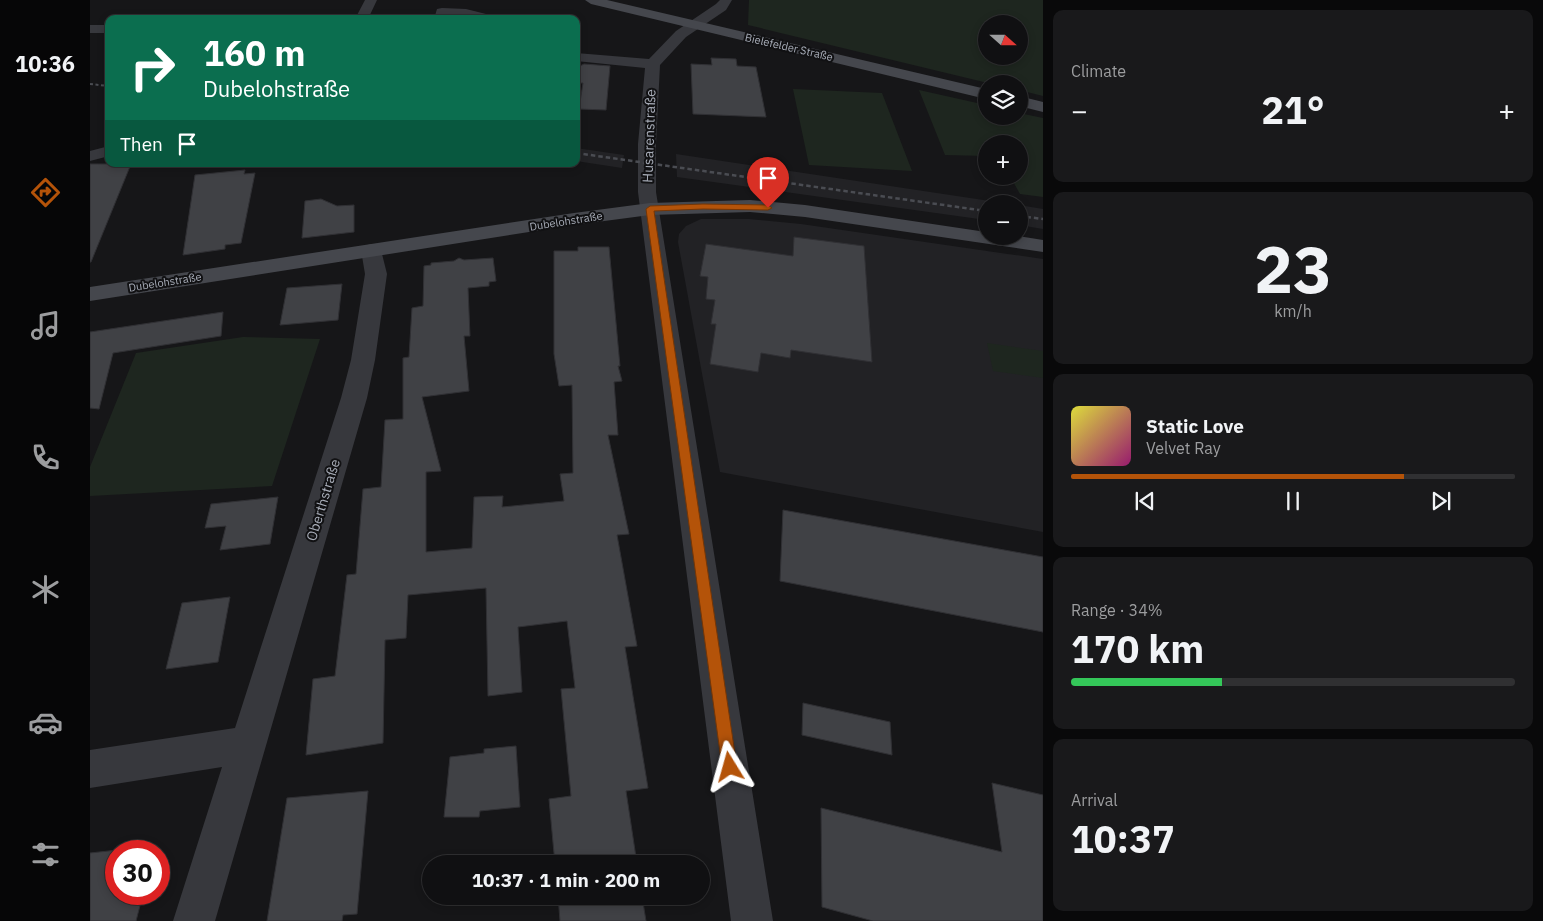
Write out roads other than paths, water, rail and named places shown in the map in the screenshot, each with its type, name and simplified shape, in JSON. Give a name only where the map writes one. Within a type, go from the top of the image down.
[{"type":"main road","name":"Bielefelder Straße","points":[[591,0],[978,92]]},
{"type":"main road","points":[[1028,103],[1043,107]]},
{"type":"main road","name":"Dubelohstraße","points":[[90,294],[650,209],[750,206],[805,211],[1043,246]]},
{"type":"street","points":[[363,15],[371,0]]},
{"type":"street","points":[[580,57],[653,64],[681,34],[721,7],[726,0]]},
{"type":"street","points":[[441,15],[442,12],[470,15]]},
{"type":"street","points":[[90,29],[105,29]]},
{"type":"street","name":"Husarenstraße","points":[[653,64],[647,144],[647,192],[752,921]]},
{"type":"street","points":[[90,156],[105,152]]},
{"type":"street","name":"Oberthstraße","points":[[194,921],[354,398],[363,360],[376,274],[371,250]]},
{"type":"street","points":[[90,769],[247,745]]},
{"type":"railway","points":[[90,84],[105,86]]},
{"type":"railway","points":[[580,154],[978,210]]},
{"type":"railway","points":[[1028,217],[1043,219]]}]
